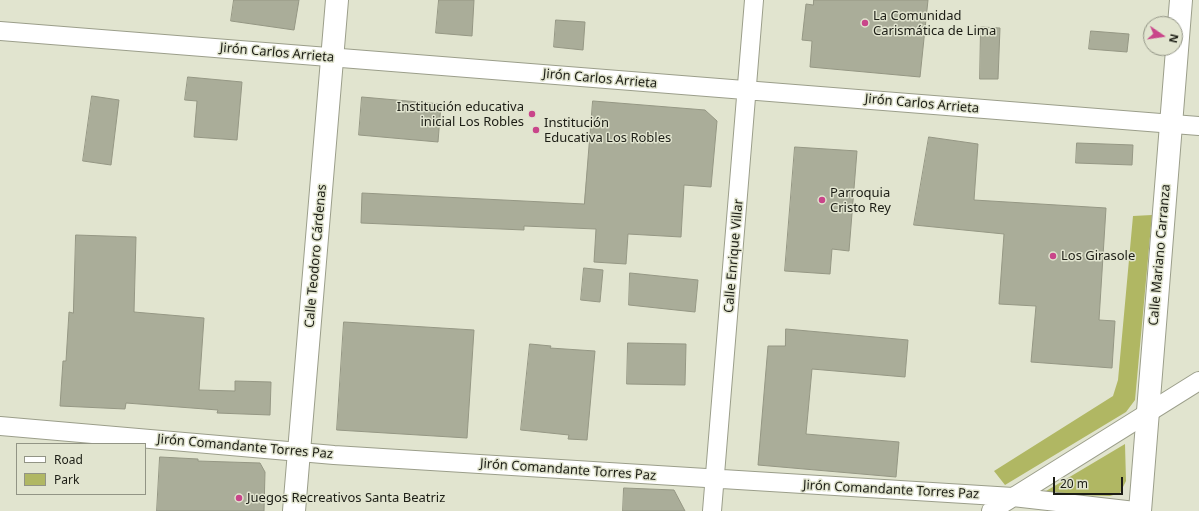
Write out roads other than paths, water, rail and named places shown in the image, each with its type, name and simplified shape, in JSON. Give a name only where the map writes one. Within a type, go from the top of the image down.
[{"type":"street","name":"Calle Teodoro Cárdenas","points":[[294,511],[337,0]]},
{"type":"street","name":"Calle Enrique Villar","points":[[712,511],[716,479],[754,0]]},
{"type":"street","name":"Calle Mariano Carranza","points":[[1140,511],[1181,0]]},
{"type":"street","name":"Jirón Carlos Arrieta","points":[[0,31],[1199,126]]},
{"type":"street","points":[[991,511],[1199,381]]},
{"type":"street","name":"Jirón Comandante Torres Paz","points":[[0,426],[299,452],[1013,497],[1136,511]]},
{"type":"place","name":"La Comunidad Carismática de Lima","points":[[865,23]]},
{"type":"place","name":"Institución educativa inicial Los Robles","points":[[532,114]]},
{"type":"place","name":"Institución Educativa Los Robles","points":[[536,130]]},
{"type":"place","name":"Parroquia Cristo Rey","points":[[822,200]]},
{"type":"place","name":"Los Girasole","points":[[1053,256]]},
{"type":"place","name":"Juegos Recreativos Santa Beatriz","points":[[239,498]]}]
